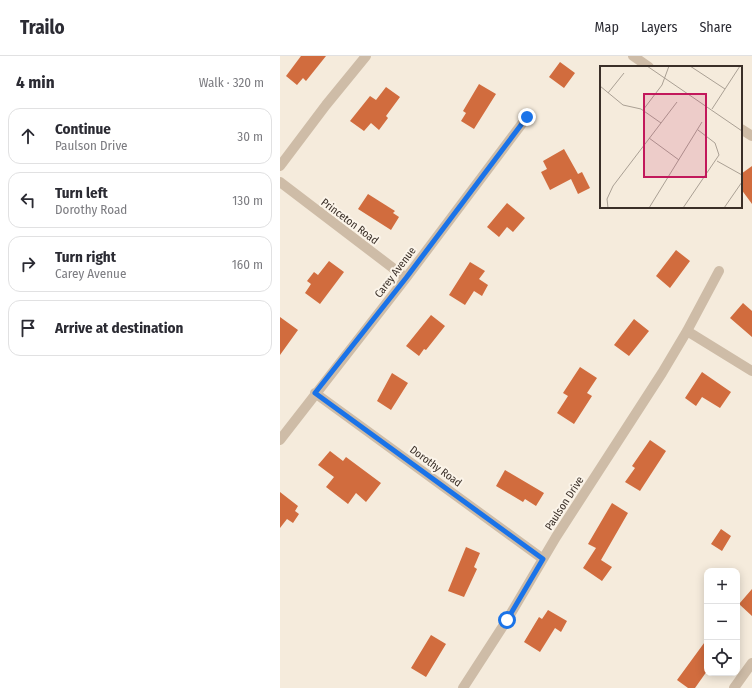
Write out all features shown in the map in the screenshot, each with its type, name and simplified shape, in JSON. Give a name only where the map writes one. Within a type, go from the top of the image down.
[{"type":"street","points":[[280,166],[326,105],[366,56]]},
{"type":"street","points":[[633,56],[648,66]]},
{"type":"street","name":"Carey Avenue","points":[[280,440],[315,393],[406,278],[527,117]]},
{"type":"street","points":[[742,130],[752,136]]},
{"type":"street","name":"Princeton Road","points":[[280,182],[406,278]]},
{"type":"street","name":"Paulson Drive","points":[[463,688],[687,331],[719,271]]},
{"type":"street","points":[[687,331],[752,371]]},
{"type":"street","name":"Dorothy Road","points":[[315,393],[543,559]]},
{"type":"street","points":[[734,688],[752,663]]},
{"type":"building","points":[[301,56],[326,56],[306,81],[303,78],[297,85],[286,76]]},
{"type":"building","points":[[560,62],[575,73],[564,88],[549,77]]},
{"type":"building","points":[[479,84],[496,94],[474,129],[461,121],[466,113],[463,111]]},
{"type":"building","points":[[386,87],[400,97],[386,116],[388,118],[379,130],[371,123],[364,131],[350,121],[370,96],[376,100]]},
{"type":"building","points":[[564,149],[578,174],[582,172],[590,188],[578,194],[571,179],[550,190],[541,172],[547,169],[543,161]]},
{"type":"building","points":[[752,166],[752,204],[742,190],[742,173]]},
{"type":"building","points":[[368,194],[395,211],[393,213],[399,217],[391,230],[358,209]]},
{"type":"building","points":[[507,203],[525,218],[513,232],[507,227],[499,237],[487,227]]},
{"type":"building","points":[[676,250],[690,261],[670,288],[656,276]]},
{"type":"building","points":[[329,261],[344,272],[320,304],[305,293],[311,284],[307,281],[314,272],[318,275]]},
{"type":"building","points":[[470,262],[485,271],[479,279],[488,285],[482,296],[474,291],[465,305],[449,295]]},
{"type":"building","points":[[743,303],[752,311],[752,337],[730,318]]},
{"type":"building","points":[[431,315],[445,326],[426,350],[424,349],[419,356],[406,346]]},
{"type":"building","points":[[280,317],[298,330],[280,355]]},
{"type":"building","points":[[634,319],[649,331],[629,356],[614,345]]},
{"type":"building","points":[[580,367],[597,378],[587,393],[592,396],[574,424],[557,413],[568,396],[563,393]]},
{"type":"building","points":[[702,372],[731,392],[720,408],[702,397],[696,406],[685,398]]},
{"type":"building","points":[[392,373],[408,383],[391,410],[377,401]]},
{"type":"building","points":[[650,440],[666,451],[640,491],[625,482],[635,468],[632,466]]},
{"type":"building","points":[[330,451],[343,461],[346,457],[381,483],[366,502],[356,493],[348,504],[326,487],[334,477],[318,465]]},
{"type":"building","points":[[505,470],[544,493],[536,506],[525,499],[523,502],[496,486]]},
{"type":"building","points":[[280,492],[298,506],[295,511],[299,514],[293,523],[287,519],[280,528]]},
{"type":"building","points":[[612,503],[628,513],[601,560],[612,567],[602,581],[583,568],[596,548],[588,544]]},
{"type":"building","points":[[721,529],[731,536],[722,551],[711,544]]},
{"type":"building","points":[[466,547],[480,553],[474,567],[477,569],[464,597],[448,591]]},
{"type":"building","points":[[752,589],[752,616],[740,605],[740,603]]},
{"type":"building","points":[[548,610],[567,621],[561,632],[555,628],[540,652],[524,642],[539,617],[542,619]]},
{"type":"building","points":[[431,635],[446,644],[426,677],[411,668]]},
{"type":"building","points":[[704,643],[704,675],[695,688],[688,688],[677,680]]},
{"type":"route","points":[[507,620],[543,559],[315,393],[406,278],[527,117]]}]
